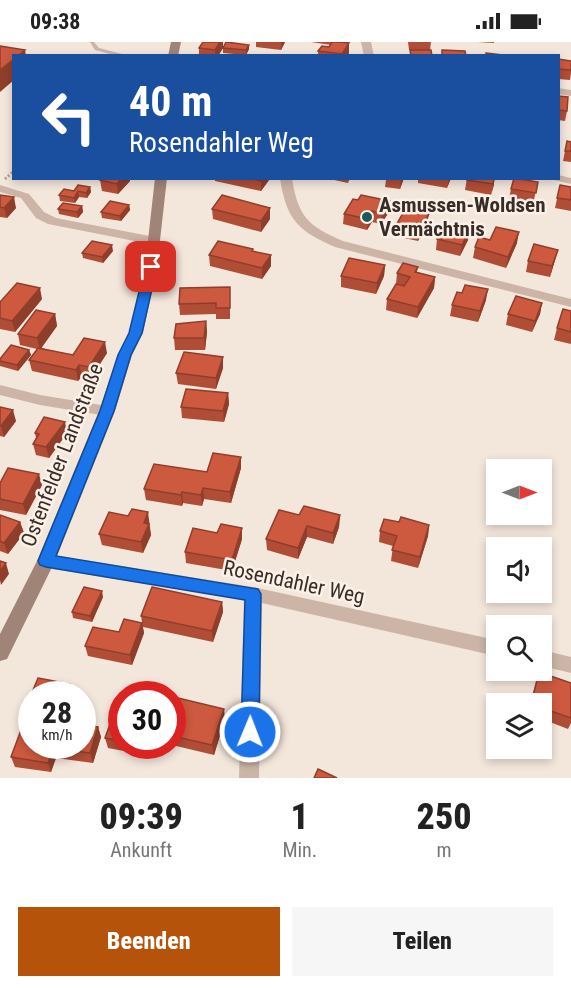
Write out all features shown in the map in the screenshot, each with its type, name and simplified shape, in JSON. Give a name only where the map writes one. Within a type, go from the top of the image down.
[{"type":"main road","name":"Ostenfelder Landstraße","points":[[0,653],[46,561],[107,411],[125,355],[136,333],[151,267],[160,180]]},
{"type":"street","points":[[286,180],[289,200],[297,218],[312,233],[339,244],[571,303]]},
{"type":"street","points":[[0,188],[25,196],[40,215],[51,220],[155,241]]},
{"type":"street","points":[[0,390],[40,400],[107,411]]},
{"type":"street","name":"Rosendahler Weg","points":[[46,561],[253,594],[486,646]]},
{"type":"street","points":[[249,778],[253,594]]},
{"type":"street","points":[[552,660],[571,665]]},
{"type":"lane","points":[[92,43],[97,49],[118,54]]},
{"type":"building","points":[[203,42],[220,42],[215,50],[199,48]]},
{"type":"building","points":[[226,42],[249,45],[246,50],[223,48]]},
{"type":"building","points":[[332,42],[349,43],[342,54],[318,51],[322,46],[329,47]]},
{"type":"building","points":[[0,46],[25,50],[20,54],[12,54],[12,61],[0,70]]},
{"type":"building","points":[[410,50],[431,50],[432,54],[411,54]]},
{"type":"building","points":[[442,50],[465,51],[466,54],[442,54]]},
{"type":"building","points":[[560,59],[571,61],[571,70],[560,69]]},
{"type":"building","points":[[560,96],[568,97],[567,111],[560,110]]},
{"type":"building","points":[[567,141],[571,142],[571,151],[565,151]]},
{"type":"building","points":[[100,180],[120,180],[117,184]]},
{"type":"building","points":[[467,180],[494,180],[493,184]]},
{"type":"building","points":[[513,180],[538,182],[536,193],[511,189]]},
{"type":"building","points":[[78,185],[90,187],[86,193],[78,191],[74,198],[59,195],[64,189],[74,191]]},
{"type":"building","points":[[560,185],[571,187],[571,200],[557,198]]},
{"type":"building","points":[[0,195],[14,197],[4,208],[0,207]]},
{"type":"building","points":[[222,195],[270,208],[261,221],[212,209]]},
{"type":"building","points":[[361,195],[390,201],[382,214],[372,211],[368,219],[344,214],[353,199],[358,200]]},
{"type":"building","points":[[110,201],[129,205],[120,216],[101,212]]},
{"type":"building","points":[[63,203],[82,206],[77,212],[58,209]]},
{"type":"building","points":[[406,208],[429,214],[419,230],[396,225]]},
{"type":"building","points":[[446,224],[470,229],[462,245],[437,239]]},
{"type":"building","points":[[496,227],[519,232],[508,257],[475,247],[479,237],[490,240]]},
{"type":"building","points":[[92,241],[112,245],[102,257],[82,253]]},
{"type":"building","points":[[218,241],[271,255],[262,268],[209,255]]},
{"type":"building","points":[[534,244],[558,250],[552,266],[528,261]]},
{"type":"building","points":[[349,258],[385,265],[377,283],[341,276]]},
{"type":"building","points":[[403,263],[418,267],[415,272],[435,277],[418,307],[387,299],[396,284],[404,286],[410,277],[397,273]]},
{"type":"building","points":[[17,283],[40,288],[12,321],[0,318],[0,302]]},
{"type":"building","points":[[465,285],[488,289],[480,311],[452,305],[457,292],[462,293]]},
{"type":"building","points":[[230,287],[230,308],[216,308],[216,303],[179,304],[180,288]]},
{"type":"building","points":[[516,296],[542,303],[535,321],[508,314]]},
{"type":"building","points":[[563,309],[571,311],[571,332],[557,328]]},
{"type":"building","points":[[36,310],[55,314],[37,338],[18,334]]},
{"type":"building","points":[[206,321],[204,338],[174,338],[176,324]]},
{"type":"building","points":[[84,338],[105,342],[89,367],[79,365],[76,370],[29,360],[38,348],[73,355]]},
{"type":"building","points":[[11,345],[29,350],[17,365],[0,361]]},
{"type":"building","points":[[184,352],[223,357],[216,378],[176,373]]},
{"type":"building","points":[[186,389],[228,393],[223,411],[181,407]]},
{"type":"building","points":[[0,407],[13,410],[1,426],[0,426]]},
{"type":"building","points":[[44,417],[65,422],[46,447],[33,444],[39,434],[35,433]]},
{"type":"building","points":[[213,453],[241,457],[230,492],[203,488],[201,495],[182,492],[181,495],[144,489],[154,464],[207,472]]},
{"type":"building","points":[[8,468],[39,474],[23,504],[0,499],[0,483]]},
{"type":"building","points":[[304,506],[340,515],[333,533],[307,526],[298,548],[266,539],[279,510],[299,515]]},
{"type":"building","points":[[132,509],[148,512],[144,523],[149,524],[141,542],[99,534],[109,512],[128,516]]},
{"type":"building","points":[[0,515],[20,522],[4,543],[0,541]]},
{"type":"building","points":[[401,517],[429,525],[420,557],[392,550],[397,536],[380,531],[384,519],[399,522]]},
{"type":"building","points":[[221,524],[242,528],[232,560],[185,552],[193,528],[217,533]]},
{"type":"building","points":[[0,561],[6,563],[0,571]]},
{"type":"building","points":[[84,587],[102,591],[90,616],[72,612]]},
{"type":"building","points":[[152,587],[222,602],[212,631],[141,616]]},
{"type":"building","points":[[124,619],[142,623],[130,655],[85,646],[93,627],[119,632]]},
{"type":"building","points":[[552,676],[571,683],[571,718],[552,711],[552,693],[534,693],[537,681],[552,681]]},
{"type":"building","points":[[38,678],[54,681],[37,681]]},
{"type":"building","points":[[186,700],[224,709],[212,745],[186,739]]},
{"type":"building","points":[[18,738],[18,758],[11,757]]},
{"type":"building","points":[[23,759],[49,759],[48,763]]},
{"type":"building","points":[[318,769],[337,778],[314,778]]},
{"type":"place","name":"Asmussen-Woldsen Vermächtnis","points":[[367,217]]},
{"type":"route","points":[[151,267],[136,333],[125,355],[107,411],[46,561],[253,594],[250,732]]}]
